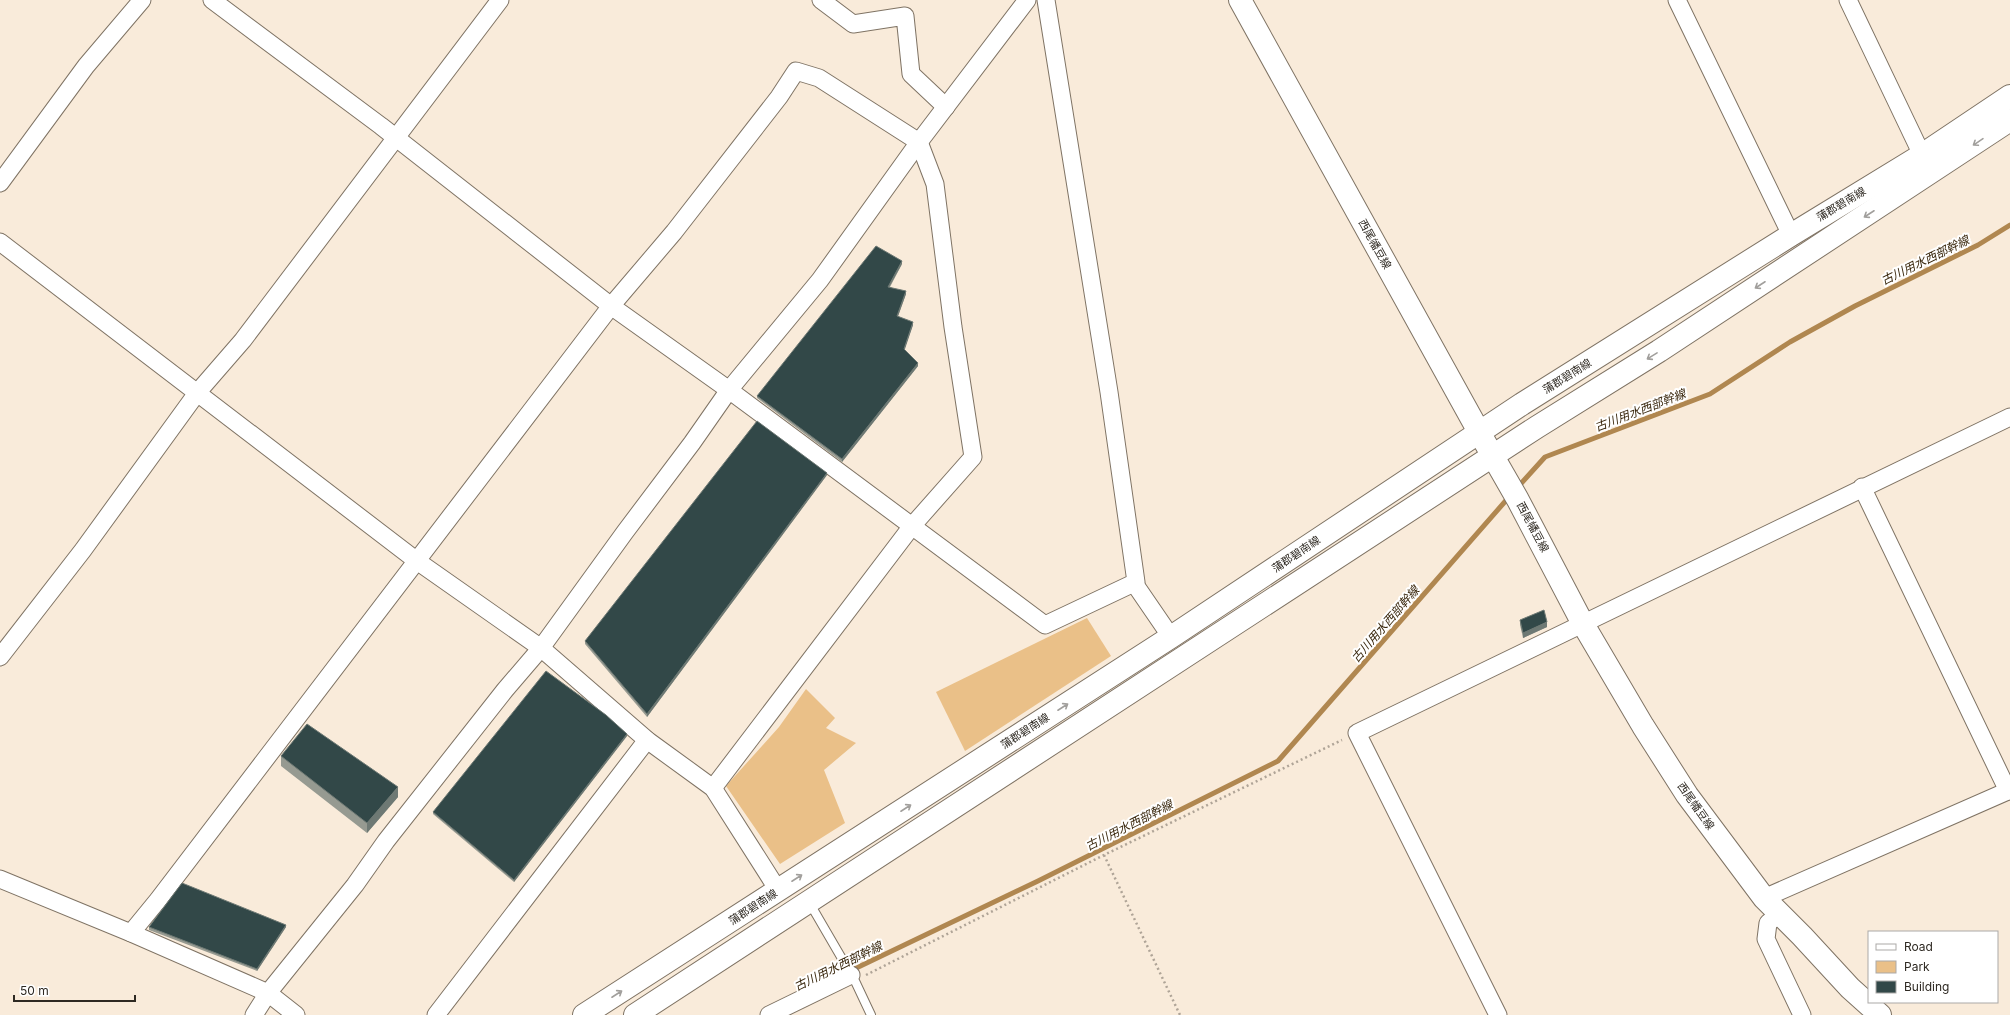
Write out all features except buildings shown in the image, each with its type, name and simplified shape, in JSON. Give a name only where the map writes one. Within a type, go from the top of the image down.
[{"type":"main road","name":"西尾幡豆線","points":[[1240,0],[1518,500],[1583,624],[1643,726],[1687,796],[1764,898],[1850,988],[1880,1015]]},
{"type":"main road","name":"蒲郡碧南線","points":[[584,1015],[1171,637],[1479,432],[1791,235],[1922,155],[2010,96]]},
{"type":"main road","name":"蒲郡碧南線","points":[[635,1015],[808,901],[1498,464],[1659,351],[2010,120]]},
{"type":"street","points":[[0,183],[86,66],[142,0]]},
{"type":"street","points":[[212,0],[274,44],[611,306],[729,390],[1045,625],[1136,582],[1109,392],[1046,0]]},
{"type":"street","points":[[0,657],[87,544],[198,393],[243,340],[500,0]]},
{"type":"street","points":[[821,0],[853,24],[905,16],[911,74],[946,106]]},
{"type":"street","points":[[254,1015],[268,993],[354,885],[505,690],[540,648],[624,532],[692,443],[729,390],[820,280],[919,142],[1027,0]]},
{"type":"street","points":[[1677,0],[1791,235]]},
{"type":"street","points":[[1848,0],[1922,155]]},
{"type":"street","points":[[131,933],[158,900],[611,306],[674,232],[779,98],[796,71],[819,78],[919,142],[935,184],[952,327],[973,457],[912,526],[713,788]]},
{"type":"street","points":[[0,242],[417,561],[540,648],[647,740],[713,788],[778,890]]},
{"type":"street","points":[[1498,1015],[1357,733],[1862,487],[2010,417]]},
{"type":"street","points":[[1764,898],[2008,795],[1862,487]]},
{"type":"street","points":[[1134,583],[1171,637]]},
{"type":"street","points":[[436,1015],[647,740]]},
{"type":"street","points":[[0,879],[131,933],[268,993],[296,1015]]},
{"type":"street","points":[[1779,914],[1768,923],[1766,939],[1802,1015]]},
{"type":"street","points":[[769,1015],[853,978]]},
{"type":"lane","points":[[808,901],[853,978],[871,1015]]},
{"type":"path","points":[[853,978],[1357,733]]},
{"type":"path","points":[[1104,855],[1180,1015]]},
{"type":"green space","points":[[1087,618],[1111,656],[965,751],[936,692]]},
{"type":"green space","points":[[806,689],[835,718],[826,728],[856,743],[824,770],[845,823],[780,864],[726,786],[779,727]]},
{"type":"waterway","name":"古川用水西部幹線","points":[[1517,488],[1545,457],[1710,394],[1790,342],[1855,306],[1978,245],[2010,225]]},
{"type":"waterway","name":"古川用水西部幹線","points":[[850,971],[1038,881],[1278,761],[1509,497]]}]
